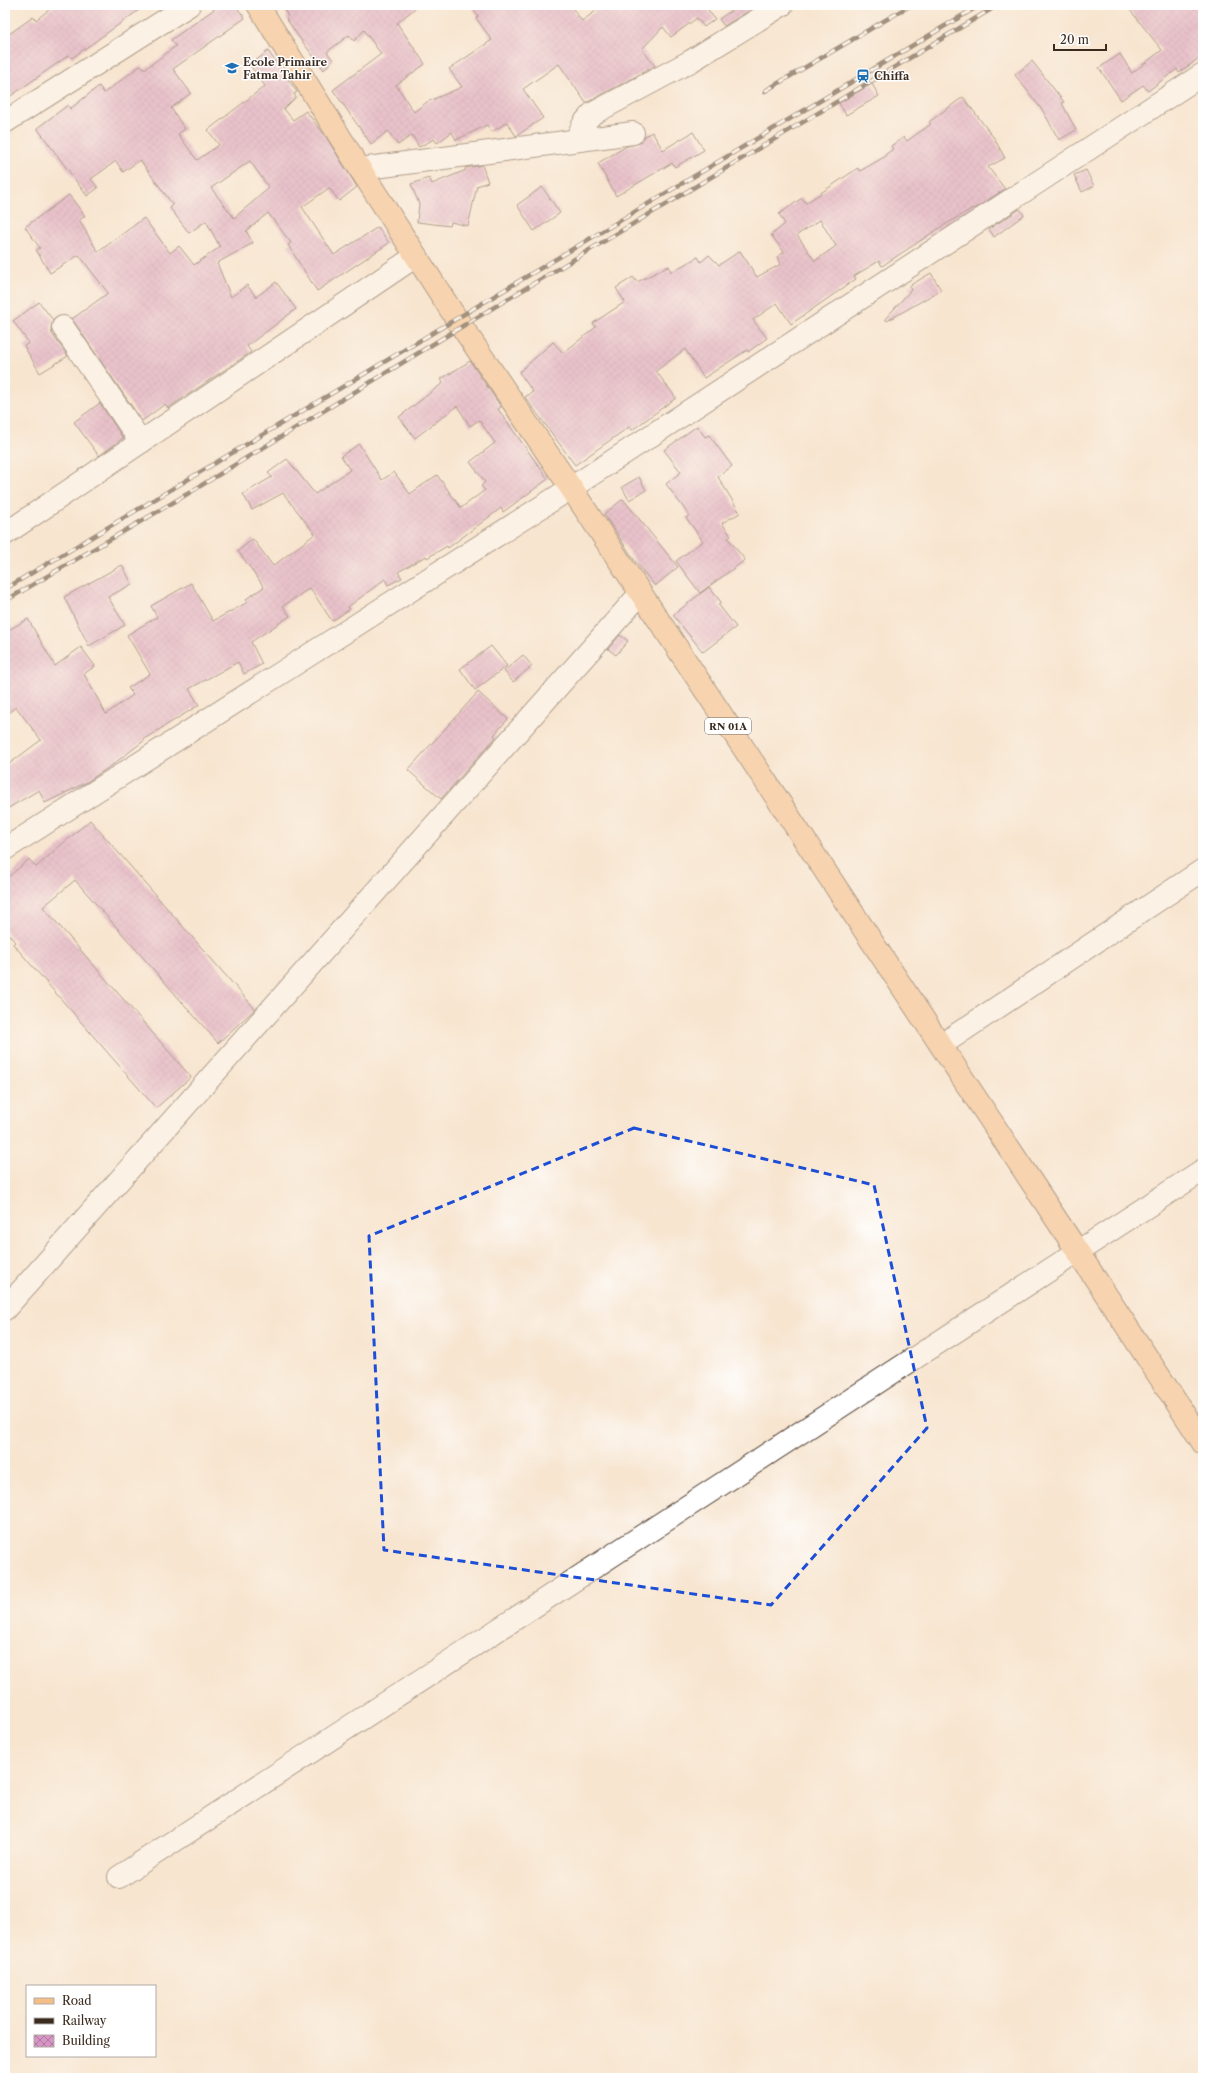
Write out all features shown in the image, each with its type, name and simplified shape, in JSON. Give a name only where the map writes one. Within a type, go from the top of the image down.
[{"type":"main road","name":"RN 01A","points":[[258,5],[360,169],[456,318],[571,488],[941,1045],[1203,1444]]},
{"type":"street","points":[[5,122],[190,5]]},
{"type":"street","points":[[576,140],[584,123],[592,114],[691,61],[780,5]]},
{"type":"street","points":[[5,849],[571,488],[1203,74]]},
{"type":"street","points":[[360,169],[633,133]]},
{"type":"street","points":[[5,534],[416,256]]},
{"type":"street","points":[[63,327],[141,442]]},
{"type":"street","points":[[5,1309],[640,594]]},
{"type":"street","points":[[941,1045],[1203,870]]},
{"type":"street","points":[[118,1877],[1203,1170]]},
{"type":"highlighted area","points":[[634,1128],[874,1185],[927,1428],[771,1605],[384,1550],[369,1236]]},
{"type":"building","points":[[55,5],[146,5],[72,58],[69,55],[5,100],[5,37],[33,17],[36,20]]},
{"type":"building","points":[[220,5],[235,5],[245,18],[173,69],[191,93],[171,108],[185,129],[178,134],[197,160],[219,145],[208,130],[265,86],[250,65],[268,51],[297,92],[294,94],[296,97],[284,109],[293,120],[306,111],[326,137],[357,187],[339,201],[329,188],[302,207],[334,255],[378,227],[389,243],[317,291],[288,245],[291,243],[268,213],[246,231],[253,243],[217,263],[231,297],[247,285],[256,297],[276,282],[296,309],[247,346],[251,352],[168,408],[165,404],[142,421],[72,319],[108,293],[79,255],[50,273],[36,250],[40,248],[25,227],[69,195],[85,216],[79,220],[98,252],[144,218],[170,253],[179,246],[194,265],[220,247],[206,221],[189,233],[170,208],[173,205],[140,160],[123,172],[116,161],[91,179],[98,188],[87,196],[37,128],[68,105],[70,109],[99,86],[104,93],[141,65],[145,69],[176,46],[171,40]],"holes":[[[250,161],[269,188],[234,218],[211,188]]]},
{"type":"building","points":[[281,5],[419,5],[397,23],[425,64],[396,85],[414,112],[427,102],[462,87],[449,69],[492,40],[476,18],[478,16],[470,5],[570,5],[582,21],[604,5],[715,5],[708,10],[715,19],[704,27],[697,18],[671,37],[663,27],[642,49],[655,66],[586,103],[559,64],[523,89],[543,118],[516,136],[507,122],[492,132],[487,125],[456,140],[452,132],[437,143],[434,139],[419,147],[412,135],[398,145],[388,131],[371,144],[333,90],[381,54],[364,30],[354,41],[349,35],[327,52],[333,60],[324,70],[286,18],[288,16]]},
{"type":"building","points":[[739,5],[758,5],[724,26],[719,19]]},
{"type":"building","points":[[1126,5],[1203,5],[1203,55],[1179,73],[1177,69],[1148,91],[1143,85],[1121,100],[1099,68],[1120,54],[1132,73],[1162,50]]},
{"type":"building","points":[[1032,61],[1064,102],[1062,103],[1076,130],[1059,140],[1043,111],[1015,75]]},
{"type":"building","points":[[872,84],[879,96],[846,115],[839,103]]},
{"type":"building","points":[[963,97],[994,138],[1005,158],[988,167],[1005,189],[974,209],[973,208],[941,227],[882,266],[879,261],[854,276],[856,279],[791,324],[777,303],[753,320],[767,338],[748,352],[747,350],[704,378],[685,349],[656,371],[676,398],[632,430],[629,427],[575,465],[525,397],[533,392],[519,372],[553,342],[563,353],[596,327],[593,323],[625,302],[616,288],[633,277],[637,282],[669,266],[671,272],[698,257],[701,262],[709,255],[719,265],[740,251],[757,277],[781,264],[777,257],[784,252],[771,235],[785,224],[779,214],[802,198],[806,203],[858,168],[860,171],[886,156],[885,155],[893,149],[891,146],[904,137],[907,141],[931,124],[929,122]],"holes":[[[820,220],[836,246],[815,261],[797,235]]]},
{"type":"building","points":[[652,132],[663,150],[693,132],[704,150],[675,167],[672,163],[616,196],[598,163],[627,146],[640,143],[645,136]]},
{"type":"building","points":[[482,165],[488,182],[477,186],[468,226],[451,222],[450,226],[417,222],[419,204],[411,184],[429,178],[432,184],[466,170],[465,168]]},
{"type":"building","points":[[1086,170],[1094,186],[1082,192],[1074,175]]},
{"type":"building","points":[[542,187],[560,213],[534,231],[517,205]]},
{"type":"building","points":[[1020,209],[1024,215],[994,237],[989,229]]},
{"type":"building","points":[[931,273],[941,290],[887,321],[885,319],[911,290],[909,286]]},
{"type":"building","points":[[39,302],[53,320],[51,328],[52,334],[68,356],[40,373],[24,346],[29,343],[13,321]]},
{"type":"building","points":[[470,361],[501,407],[498,409],[548,479],[503,512],[501,508],[448,548],[447,546],[427,558],[426,556],[398,572],[402,578],[388,585],[385,579],[348,607],[350,609],[332,621],[310,588],[283,606],[290,616],[251,642],[262,664],[244,674],[238,662],[189,689],[199,705],[144,739],[145,740],[115,763],[87,782],[45,803],[39,790],[5,810],[5,767],[41,740],[16,707],[5,715],[5,632],[28,619],[55,666],[81,647],[95,666],[84,674],[106,714],[133,695],[128,688],[150,674],[127,635],[157,617],[151,606],[191,583],[213,621],[248,602],[246,599],[264,587],[238,551],[253,539],[273,566],[315,534],[283,493],[252,510],[243,494],[272,477],[268,473],[287,459],[315,494],[350,470],[341,456],[359,444],[382,480],[394,472],[410,494],[437,475],[461,508],[485,490],[481,486],[485,482],[470,462],[495,443],[479,420],[470,426],[457,406],[415,438],[399,417],[443,383],[441,379]]},
{"type":"building","points":[[100,403],[123,438],[99,456],[74,422]]},
{"type":"building","points":[[697,426],[705,437],[709,435],[732,466],[718,477],[740,513],[722,523],[731,536],[728,538],[745,560],[700,593],[676,561],[703,541],[686,518],[689,515],[666,484],[681,472],[664,450]]},
{"type":"building","points":[[639,477],[646,490],[629,500],[622,487]]},
{"type":"building","points":[[623,499],[678,567],[655,586],[635,561],[604,514]]},
{"type":"building","points":[[122,565],[132,584],[108,597],[125,625],[89,646],[64,597]]},
{"type":"building","points":[[709,587],[721,602],[718,604],[736,627],[703,652],[673,615]]},
{"type":"building","points":[[620,635],[628,641],[616,655],[608,649]]},
{"type":"building","points":[[491,646],[507,666],[475,690],[460,669]]},
{"type":"building","points":[[523,655],[532,666],[513,682],[504,671]]},
{"type":"building","points":[[478,692],[508,719],[494,735],[496,737],[441,799],[408,770]]},
{"type":"building","points":[[90,820],[255,1009],[218,1043],[75,880],[43,907],[191,1077],[156,1108],[13,944],[15,942],[5,930],[5,880],[29,859],[36,867]]},
{"type":"railway","points":[[765,91],[911,5]]},
{"type":"railway","points":[[5,589],[980,5]]},
{"type":"railway","points":[[5,601],[179,499],[461,327],[998,5]]},
{"type":"place","name":"Ecole Primaire Fatma Tahir","points":[[232,68]]},
{"type":"place","name":"Chiffa","points":[[863,76]]}]
